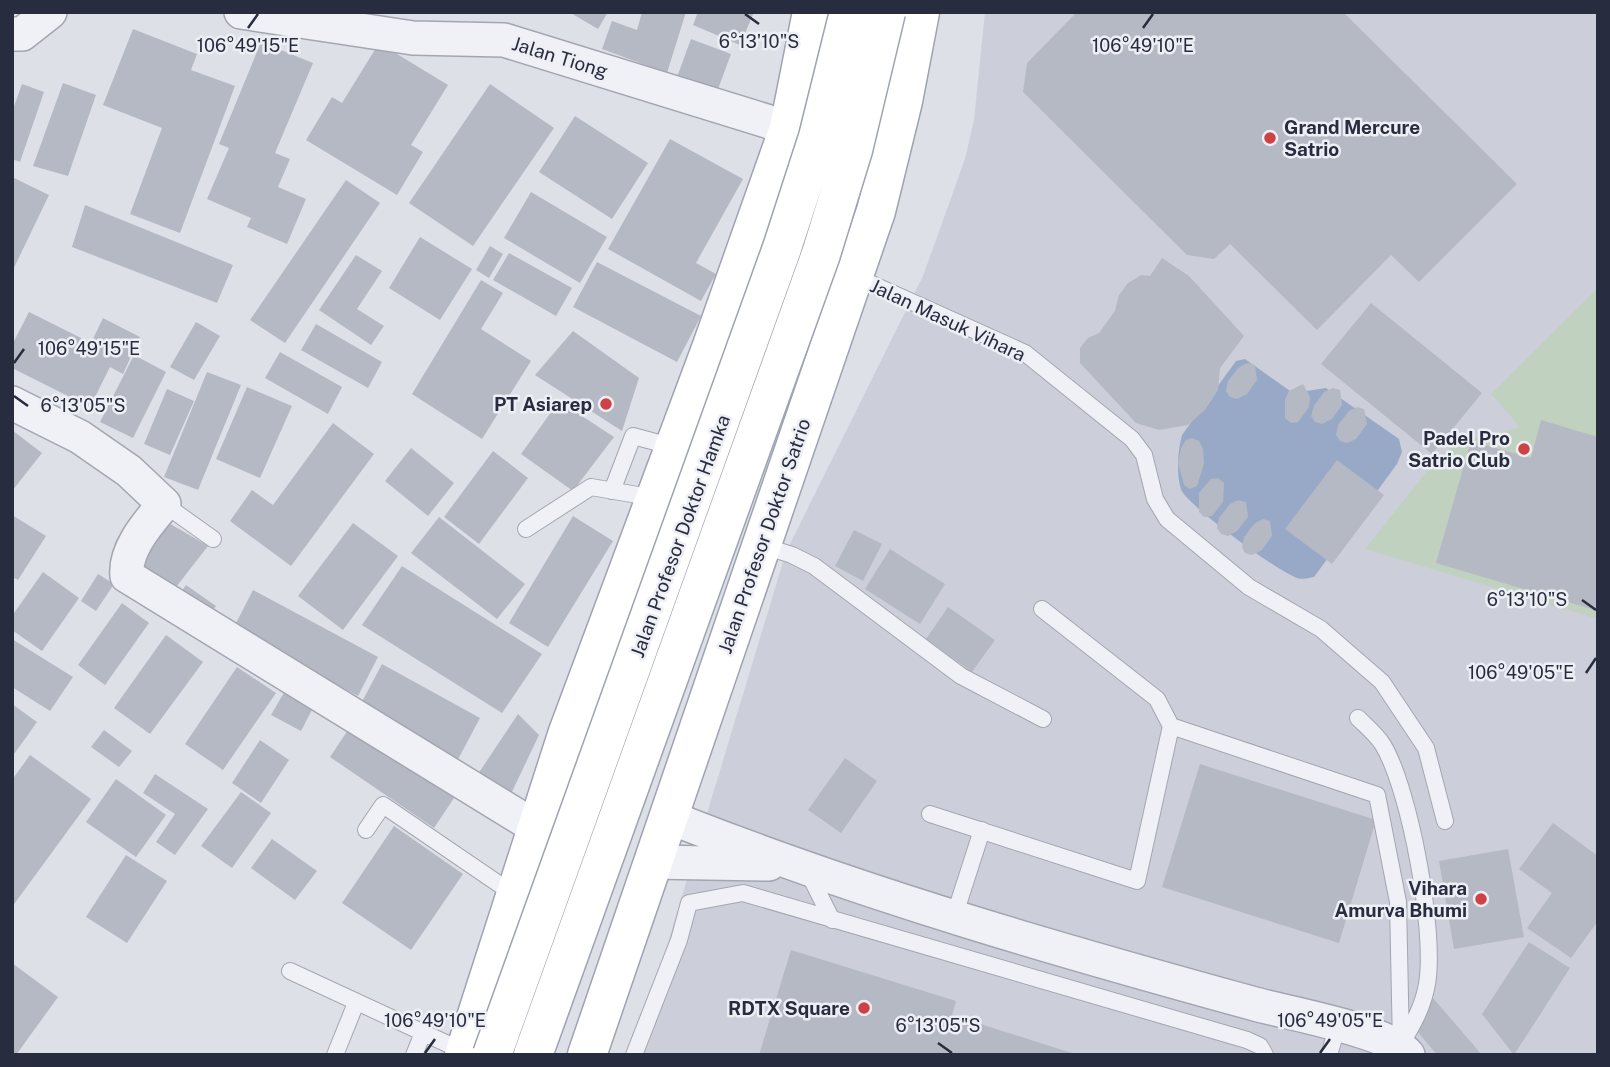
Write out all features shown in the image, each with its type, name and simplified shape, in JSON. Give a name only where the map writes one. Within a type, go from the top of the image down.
[{"type":"main road","points":[[474,1054],[516,895],[567,735],[789,128],[812,12]]},
{"type":"main road","name":"Jalan Profesor Doktor Hamka","points":[[474,1054],[782,248],[818,137],[849,12]]},
{"type":"main road","name":"Jalan Profesor Doktor Hamka","points":[[531,1055],[821,254],[853,150],[886,12]]},
{"type":"main road","name":"Jalan Profesor Doktor Satrio","points":[[587,1055],[876,211],[920,12]]},
{"type":"main road","points":[[789,128],[838,164],[863,174],[879,170],[893,142]]},
{"type":"main road","points":[[745,253],[772,248],[828,261],[841,274],[848,293]]},
{"type":"main road","points":[[531,1055],[567,735]]},
{"type":"street","points":[[12,34],[22,34],[50,12]]},
{"type":"street","name":"Jalan Tiong","points":[[241,12],[413,38],[504,40],[789,128]]},
{"type":"street","points":[[12,403],[80,438],[129,471],[164,504],[148,524],[125,563],[127,576],[537,828]]},
{"type":"street","points":[[670,811],[684,823],[800,868],[954,918],[1259,1005],[1334,1040],[1405,1050]]},
{"type":"street","points":[[652,862],[800,868]]},
{"type":"lane","name":"Jalan Masuk Vihara","points":[[848,293],[1025,353],[1132,439],[1144,455],[1155,499],[1167,519],[1250,587],[1321,629],[1382,682],[1426,748],[1445,821]]},
{"type":"lane","points":[[612,491],[633,436],[674,447]]},
{"type":"lane","points":[[526,529],[591,487],[655,498]]},
{"type":"lane","points":[[164,504],[213,539]]},
{"type":"lane","points":[[761,545],[792,555],[814,566],[961,676],[1043,719]]},
{"type":"lane","points":[[930,814],[1138,881],[1171,726],[1157,699],[1042,608]]},
{"type":"lane","points":[[1358,718],[1382,743],[1400,779],[1425,896],[1427,981],[1420,1011],[1405,1050]]},
{"type":"lane","points":[[1171,726],[1377,795],[1398,902],[1405,1050]]},
{"type":"lane","points":[[366,830],[383,805],[516,895]]},
{"type":"lane","points":[[954,918],[982,830]]},
{"type":"lane","points":[[800,868],[832,920]]},
{"type":"lane","points":[[634,1055],[679,940],[689,903],[743,893],[1247,1040],[1261,1046],[1265,1055]]},
{"type":"lane","points":[[290,971],[422,1033],[474,1054]]},
{"type":"lane","points":[[1152,1013],[1161,977]]},
{"type":"lane","points":[[335,1055],[356,1003]]},
{"type":"lane","points":[[1247,1040],[1259,1005]]},
{"type":"lane","points":[[414,1055],[422,1033]]},
{"type":"shaded area","points":[[985,12],[1598,12],[1598,1055],[634,1055],[786,552],[923,276],[965,159],[974,120]]},
{"type":"green space","name":"Padel Pro Satrio Club","points":[[1598,288],[1598,619],[1365,549],[1439,456],[1461,442],[1520,427],[1491,394]]},
{"type":"water","points":[[1245,359],[1293,393],[1326,388],[1399,439],[1402,452],[1397,464],[1314,577],[1297,578],[1272,564],[1198,509],[1181,489],[1178,462],[1182,435],[1236,361]]},
{"type":"building","points":[[569,12],[608,12],[598,29]]},
{"type":"building","points":[[642,12],[686,12],[667,73],[602,49],[612,21],[637,30]]},
{"type":"building","points":[[698,12],[754,12],[740,45],[693,25]]},
{"type":"building","name":"Grand Mercure Satrio","points":[[1077,12],[1343,12],[1517,184],[1419,282],[1391,255],[1317,330],[1230,244],[1214,259],[1187,255],[1023,92],[1027,63]]},
{"type":"building","points":[[133,29],[197,54],[191,70],[235,86],[180,233],[130,214],[162,128],[103,105]]},
{"type":"building","points":[[691,39],[731,54],[714,100],[674,85]]},
{"type":"building","points":[[261,42],[313,63],[275,153],[290,159],[278,187],[306,199],[287,244],[247,227],[251,218],[207,199],[229,148],[219,144]]},
{"type":"building","points":[[379,43],[448,85],[411,145],[423,152],[397,195],[306,140],[332,97],[342,103]]},
{"type":"building","points":[[63,83],[96,95],[68,176],[33,166]]},
{"type":"building","points":[[22,84],[44,92],[20,162],[12,159],[12,112]]},
{"type":"building","points":[[490,84],[554,128],[473,246],[409,203]]},
{"type":"building","points":[[575,116],[648,163],[612,219],[539,172]]},
{"type":"building","points":[[670,139],[743,179],[696,263],[716,274],[701,301],[608,249]]},
{"type":"building","points":[[12,177],[49,195],[12,272]]},
{"type":"building","points":[[346,180],[380,203],[285,343],[250,320]]},
{"type":"building","points":[[531,192],[607,237],[580,283],[504,238]]},
{"type":"building","points":[[85,205],[233,265],[217,303],[72,247]]},
{"type":"building","points":[[420,237],[472,269],[440,320],[389,288]]},
{"type":"building","points":[[490,246],[503,254],[489,278],[476,270]]},
{"type":"building","points":[[509,253],[572,288],[556,316],[493,280]]},
{"type":"building","points":[[356,255],[382,271],[357,309],[384,326],[371,345],[319,310]]},
{"type":"building","points":[[1162,258],[1189,276],[1244,336],[1220,368],[1218,390],[1205,410],[1188,425],[1159,430],[1136,423],[1080,363],[1080,348],[1088,338],[1099,333],[1115,311],[1119,295],[1128,283],[1141,275],[1150,276]]},
{"type":"building","points":[[597,262],[701,316],[677,362],[573,307]]},
{"type":"building","points":[[481,280],[503,293],[481,329],[531,361],[482,439],[412,394]]},
{"type":"building","points":[[1371,303],[1482,393],[1432,454],[1321,364]]},
{"type":"building","points":[[29,312],[91,343],[103,318],[140,337],[123,374],[110,367],[90,407],[12,368],[12,345]]},
{"type":"building","points":[[196,322],[220,336],[194,380],[170,367]]},
{"type":"building","points":[[316,324],[382,362],[368,388],[301,350]]},
{"type":"building","name":"PT Asiarep","points":[[573,331],[639,378],[622,431],[535,375]]},
{"type":"building","points":[[280,352],[342,387],[328,414],[265,378]]},
{"type":"building","points":[[134,355],[166,372],[133,438],[100,422]]},
{"type":"building","points":[[1248,363],[1255,365],[1257,380],[1247,394],[1237,399],[1230,397],[1226,391],[1228,381],[1239,367]]},
{"type":"building","points":[[207,372],[241,385],[198,490],[164,477]]},
{"type":"building","points":[[1303,384],[1310,397],[1309,407],[1298,422],[1291,423],[1285,418],[1285,400],[1289,391]]},
{"type":"building","points":[[247,387],[292,406],[260,478],[216,459]]},
{"type":"building","points":[[1333,388],[1340,390],[1342,405],[1332,419],[1322,424],[1315,422],[1311,416],[1314,406],[1324,392]]},
{"type":"building","points":[[167,389],[194,401],[170,455],[144,444]]},
{"type":"building","points":[[559,401],[614,437],[573,491],[521,454]]},
{"type":"building","points":[[1357,407],[1364,409],[1367,424],[1356,439],[1347,443],[1340,441],[1336,435],[1338,425],[1349,411]]},
{"type":"building","points":[[1541,420],[1598,437],[1598,611],[1436,563],[1471,441],[1531,458]]},
{"type":"building","points":[[333,423],[374,454],[291,566],[230,521],[252,490],[273,505]]},
{"type":"building","points":[[12,430],[42,453],[12,491]]},
{"type":"building","points":[[1192,438],[1199,441],[1203,449],[1204,464],[1197,486],[1190,489],[1184,485],[1178,463],[1181,448],[1186,440]]},
{"type":"building","points":[[411,448],[454,483],[428,516],[385,481]]},
{"type":"building","points":[[493,451],[528,478],[479,544],[444,517]]},
{"type":"building","points":[[1337,460],[1384,495],[1332,564],[1285,529]]},
{"type":"building","points":[[1218,478],[1224,483],[1223,502],[1212,516],[1204,517],[1199,512],[1199,493],[1211,479]]},
{"type":"building","points":[[1238,500],[1246,502],[1248,517],[1237,531],[1228,536],[1221,534],[1217,528],[1219,518],[1230,504]]},
{"type":"building","points":[[12,515],[46,536],[18,580],[12,577]]},
{"type":"building","points":[[573,516],[613,541],[548,647],[509,623]]},
{"type":"building","points":[[439,517],[525,584],[497,619],[411,553]]},
{"type":"building","points":[[162,519],[208,546],[173,591],[130,561]]},
{"type":"building","points":[[1263,519],[1270,521],[1272,536],[1262,550],[1252,555],[1245,553],[1242,547],[1244,537],[1255,523]]},
{"type":"building","points":[[353,523],[398,556],[343,630],[298,596]]},
{"type":"building","points":[[854,530],[882,544],[863,581],[835,566]]},
{"type":"building","points":[[890,549],[945,584],[920,624],[865,589]]},
{"type":"building","points":[[402,566],[542,654],[502,713],[362,625]]},
{"type":"building","points":[[43,572],[79,598],[42,651],[12,630],[12,616]]},
{"type":"building","points":[[98,574],[114,584],[96,611],[81,601]]},
{"type":"building","points":[[186,585],[216,606],[209,615],[180,594]]},
{"type":"building","points":[[253,590],[378,657],[358,696],[233,629]]},
{"type":"building","points":[[122,603],[149,623],[105,685],[78,665]]},
{"type":"building","points":[[948,607],[995,640],[972,672],[926,639]]},
{"type":"building","points":[[166,635],[203,662],[150,734],[114,708]]},
{"type":"building","points":[[12,639],[73,677],[50,711],[12,687]]},
{"type":"building","points":[[382,664],[480,718],[455,765],[357,711]]},
{"type":"building","points":[[237,667],[276,693],[223,770],[185,744]]},
{"type":"building","points":[[286,689],[315,704],[301,731],[271,715]]},
{"type":"building","points":[[12,704],[37,722],[12,757]]},
{"type":"building","points":[[518,714],[539,735],[509,798],[472,783]]},
{"type":"building","points":[[354,721],[458,792],[434,828],[330,757]]},
{"type":"building","points":[[104,730],[132,751],[119,767],[91,747]]},
{"type":"building","points":[[260,740],[289,760],[261,803],[232,783]]},
{"type":"building","points":[[30,755],[91,799],[12,907],[12,780]]},
{"type":"building","points":[[845,758],[877,781],[841,833],[808,810]]},
{"type":"building","points":[[1200,764],[1376,820],[1339,943],[1162,887]]},
{"type":"building","points":[[155,774],[208,809],[175,855],[156,842],[175,814],[143,793]]},
{"type":"building","points":[[116,779],[166,815],[136,857],[86,822]]},
{"type":"building","points":[[241,792],[271,813],[232,868],[201,846]]},
{"type":"building","points":[[1553,823],[1598,856],[1598,921],[1571,958],[1527,928],[1552,893],[1519,869]]},
{"type":"building","points":[[394,826],[463,874],[411,950],[342,903]]},
{"type":"building","points":[[272,839],[317,871],[295,900],[251,868]]},
{"type":"building","name":"Vihara Amurva Bhumi","points":[[1508,849],[1524,937],[1454,949],[1439,861]]},
{"type":"building","points":[[126,855],[167,881],[127,943],[86,917]]},
{"type":"building","points":[[1529,942],[1570,968],[1514,1055],[1482,1014]]},
{"type":"building","name":"RDTX Square","points":[[791,950],[956,1001],[952,1015],[1078,1055],[759,1055]]},
{"type":"building","points":[[12,963],[58,997],[16,1055],[12,1055]]},
{"type":"building","points":[[1433,998],[1482,1055],[1437,1055],[1418,1032]]},
{"type":"place","name":"Grand Mercure Satrio","points":[[1270,138]]},
{"type":"place","name":"PT Asiarep","points":[[606,404]]},
{"type":"place","name":"Padel Pro Satrio Club","points":[[1524,449]]},
{"type":"place","name":"Vihara Amurva Bhumi","points":[[1481,899]]},
{"type":"place","name":"RDTX Square","points":[[864,1008]]}]
